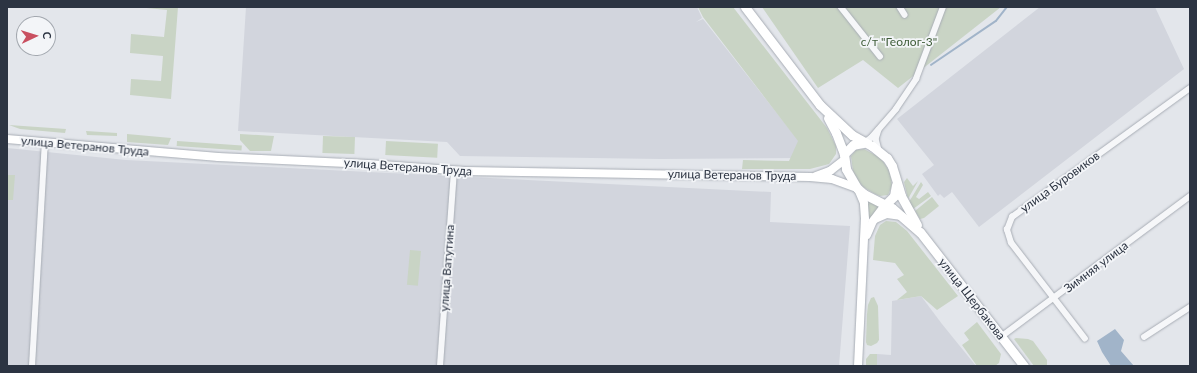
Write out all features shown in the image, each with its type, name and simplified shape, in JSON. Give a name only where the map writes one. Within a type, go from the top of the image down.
[{"type":"main road","points":[[744,7],[820,104],[843,128],[863,143],[880,152],[892,166],[901,196],[920,232]]},
{"type":"main road","points":[[820,104],[836,133],[850,177],[858,189],[864,210],[864,248],[858,366]]},
{"type":"main road","name":"улица Ветеранов Труда","points":[[7,139],[218,157],[368,164],[454,170],[810,177]]},
{"type":"main road","points":[[810,177],[830,171],[853,146],[863,143]]},
{"type":"main road","points":[[810,177],[832,179],[858,189],[870,198],[886,204],[920,232]]},
{"type":"main road","points":[[864,248],[866,236],[873,221],[894,196],[897,183]]},
{"type":"main road","points":[[873,221],[887,214],[902,216]]},
{"type":"main road","name":"улица Щербакова","points":[[920,232],[1024,366]]},
{"type":"street","points":[[841,7],[880,56]]},
{"type":"street","points":[[900,7],[905,15]]},
{"type":"street","points":[[863,143],[879,129],[896,109],[916,79],[943,7]]},
{"type":"street","name":"улица Буровиков","points":[[1085,340],[1011,243],[1007,230],[1012,217],[1190,88]]},
{"type":"street","points":[[879,129],[876,139],[880,152]]},
{"type":"street","points":[[32,366],[45,143]]},
{"type":"street","name":"улица Ватутина","points":[[440,366],[454,170]]},
{"type":"street","name":"Зимняя улица","points":[[1001,337],[1054,299],[1190,196]]},
{"type":"street","points":[[1144,336],[1190,307]]},
{"type":"shaded area","points":[[246,7],[697,7],[702,18],[696,22],[703,19],[809,154],[805,158],[660,159],[460,156],[447,142],[238,131]]},
{"type":"shaded area","points":[[1040,7],[1155,7],[1184,69],[979,227],[952,192],[944,198],[940,194],[938,196],[922,174],[934,165],[897,119]]},
{"type":"shaded area","points":[[7,148],[126,160],[771,192],[770,222],[850,226],[839,366],[7,366]]},
{"type":"shaded area","points":[[921,296],[976,366],[876,366],[877,354],[891,355],[892,301]]},
{"type":"green space","points":[[136,7],[178,7],[171,99],[130,95],[131,79],[161,81],[163,56],[130,53],[131,34],[164,37],[167,10]]},
{"type":"green space","points":[[698,7],[733,7],[827,128],[836,146],[836,154],[829,164],[810,169],[742,169],[743,160],[789,161],[798,141],[703,17]]},
{"type":"green space","name":"с/т \"Геолог-3\"","points":[[762,7],[1001,7],[898,88],[863,60],[818,88]]},
{"type":"green space","points":[[9,125],[66,129],[65,133],[20,129]]},
{"type":"green space","points":[[86,131],[117,133],[117,136],[87,135]]},
{"type":"green space","points":[[127,134],[171,138],[168,145],[127,142]]},
{"type":"green space","points":[[240,134],[274,136],[271,151],[250,151],[240,140]]},
{"type":"green space","points":[[323,136],[355,137],[354,154],[322,153]]},
{"type":"green space","points":[[177,141],[242,146],[241,151],[177,146]]},
{"type":"green space","points":[[386,141],[438,144],[437,158],[385,155]]},
{"type":"green space","points":[[864,149],[881,158],[890,172],[892,186],[888,195],[880,196],[875,194],[863,187],[858,181],[853,171],[851,156],[856,150]]},
{"type":"green space","points":[[7,175],[15,175],[13,200],[7,200]]},
{"type":"green space","points":[[907,178],[913,186],[918,181],[908,199],[904,182]]},
{"type":"green space","points":[[921,182],[923,185],[916,197],[919,199],[928,192],[931,196],[913,209],[909,202]]},
{"type":"green space","points":[[932,197],[939,206],[924,218],[920,219],[915,211]]},
{"type":"green space","points":[[865,199],[880,207],[867,223]]},
{"type":"green space","points":[[886,221],[896,222],[907,231],[958,296],[937,310],[921,296],[897,300],[907,292],[897,279],[904,275],[895,263],[873,260],[875,236],[880,225]]},
{"type":"green space","points":[[410,250],[421,251],[418,286],[407,285]]},
{"type":"green space","points":[[874,297],[878,306],[879,340],[871,346],[867,345],[866,342],[867,314],[868,305],[871,298]]},
{"type":"green space","points":[[977,322],[1001,354],[999,363],[995,366],[977,366],[962,345],[969,340],[964,333]]},
{"type":"green space","points":[[1016,338],[1033,341],[1047,360],[1047,366],[1034,366],[1014,339]]},
{"type":"green space","points":[[870,354],[877,354],[877,366],[866,366],[866,359]]},
{"type":"water","points":[[1115,329],[1124,340],[1121,351],[1134,366],[1111,366],[1102,352],[1097,341]]},
{"type":"waterway","points":[[931,65],[996,21],[1007,7]]}]
